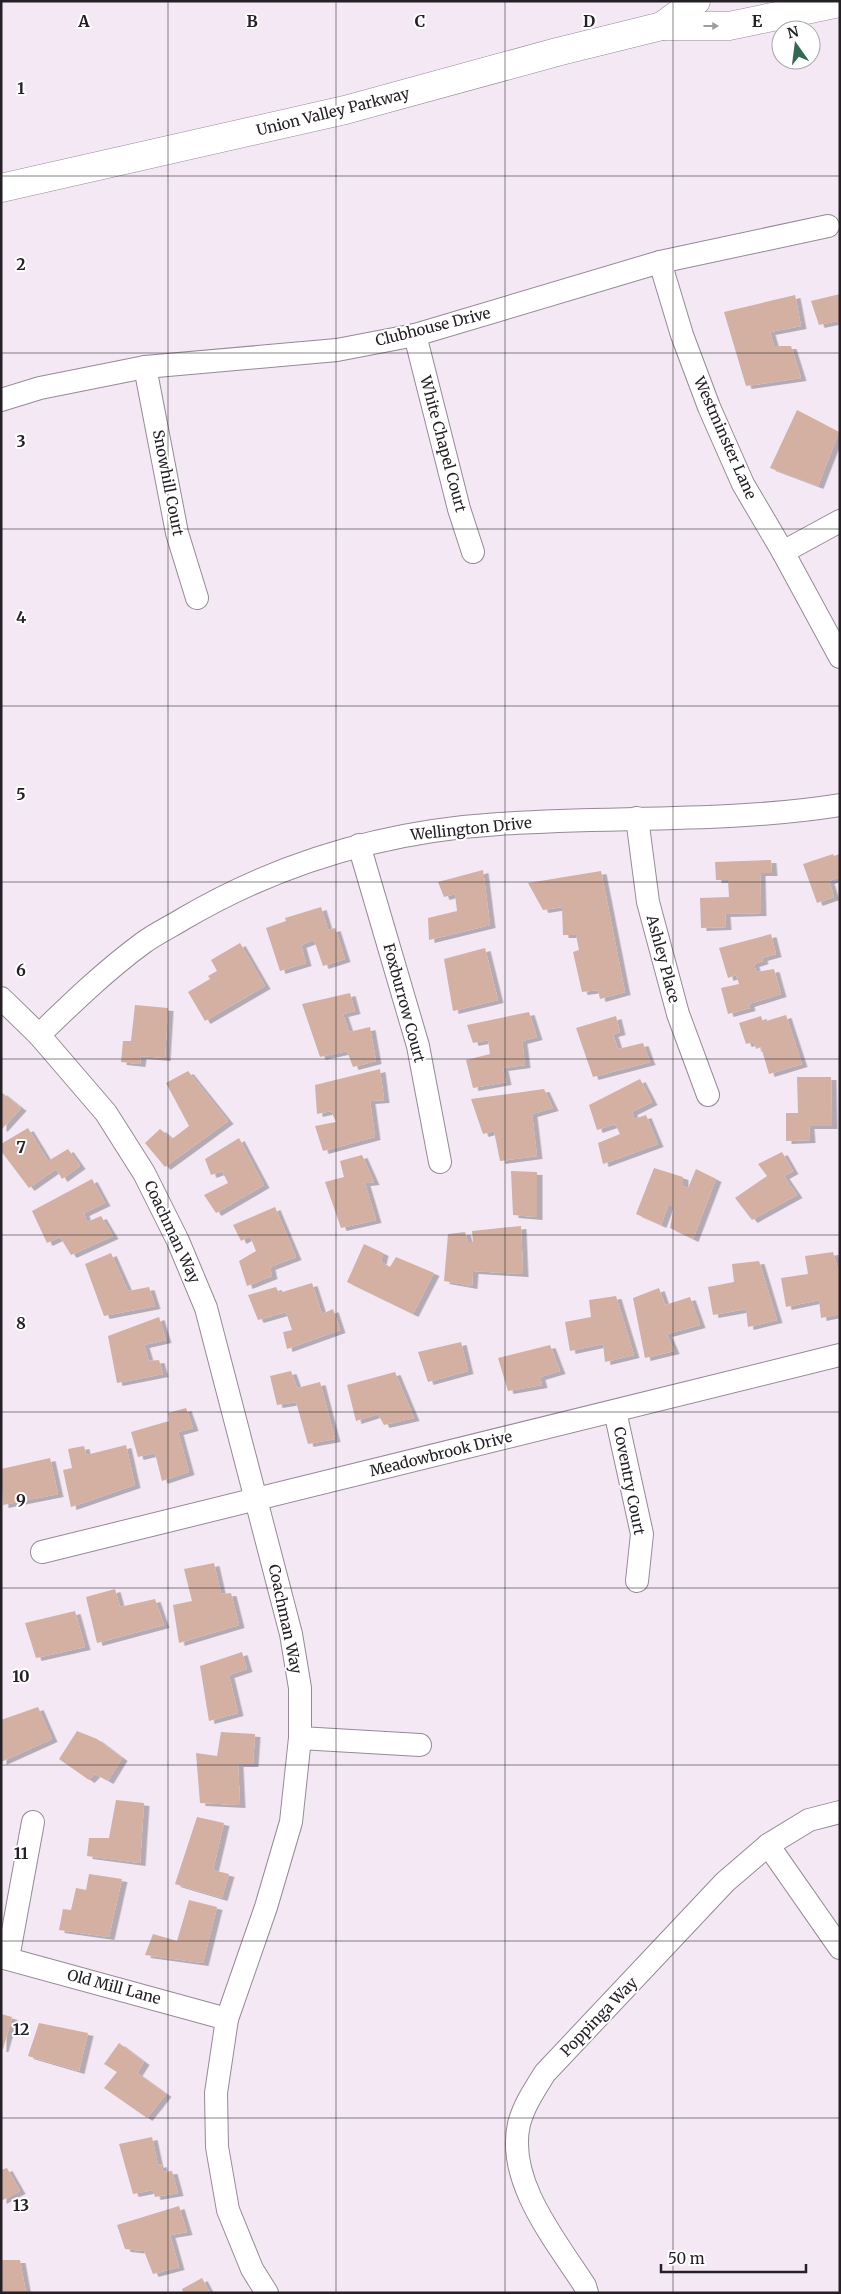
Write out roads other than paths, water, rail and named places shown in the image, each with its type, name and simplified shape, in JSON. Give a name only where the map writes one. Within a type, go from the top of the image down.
[{"type":"street","name":"Union Valley Parkway","points":[[662,26],[696,1]]},
{"type":"street","name":"Union Valley Parkway","points":[[1,188],[345,110],[557,52],[662,26],[729,26],[840,3]]},
{"type":"street","name":"Clubhouse Drive","points":[[1,400],[40,388],[145,367],[337,350],[415,335],[660,262],[828,226]]},
{"type":"street","name":"Westminster Lane","points":[[660,262],[682,335],[709,407],[743,484],[783,552],[840,657]]},
{"type":"street","name":"White Chapel Court","points":[[415,335],[459,509],[473,552]]},
{"type":"street","name":"Snowhill Court","points":[[145,367],[177,533],[197,598]]},
{"type":"street","points":[[783,552],[840,522]]},
{"type":"street","name":"Wellington Drive","points":[[39,1035],[86,989],[152,938],[206,906],[279,871],[359,845],[426,831],[498,824],[732,816],[800,812],[840,806]]},
{"type":"street","name":"Ashley Place","points":[[637,818],[648,902],[678,1014],[708,1095]]},
{"type":"street","name":"Foxburrow Court","points":[[359,845],[418,1046],[440,1162]]},
{"type":"street","name":"Coachman Way","points":[[1,998],[39,1035],[106,1112],[144,1173],[178,1241],[206,1308],[291,1634],[300,1688],[300,1738],[291,1822],[266,1907],[227,2020],[216,2093],[217,2147],[228,2210],[252,2269],[267,2293]]},
{"type":"street","name":"Meadowbrook Drive","points":[[42,1552],[840,1355]]},
{"type":"street","name":"Coventry Court","points":[[615,1410],[642,1534],[637,1581]]},
{"type":"street","points":[[300,1738],[420,1745]]},
{"type":"street","name":"Poppinga Way","points":[[587,2293],[585,2286],[529,2194],[520,2171],[517,2148],[519,2124],[529,2099],[545,2073],[726,1882],[768,1845],[809,1820],[840,1812]]},
{"type":"street","points":[[5,1957],[33,1822]]},
{"type":"street","points":[[768,1845],[840,1948]]},
{"type":"street","name":"Old Mill Lane","points":[[5,1957],[227,2020]]}]
